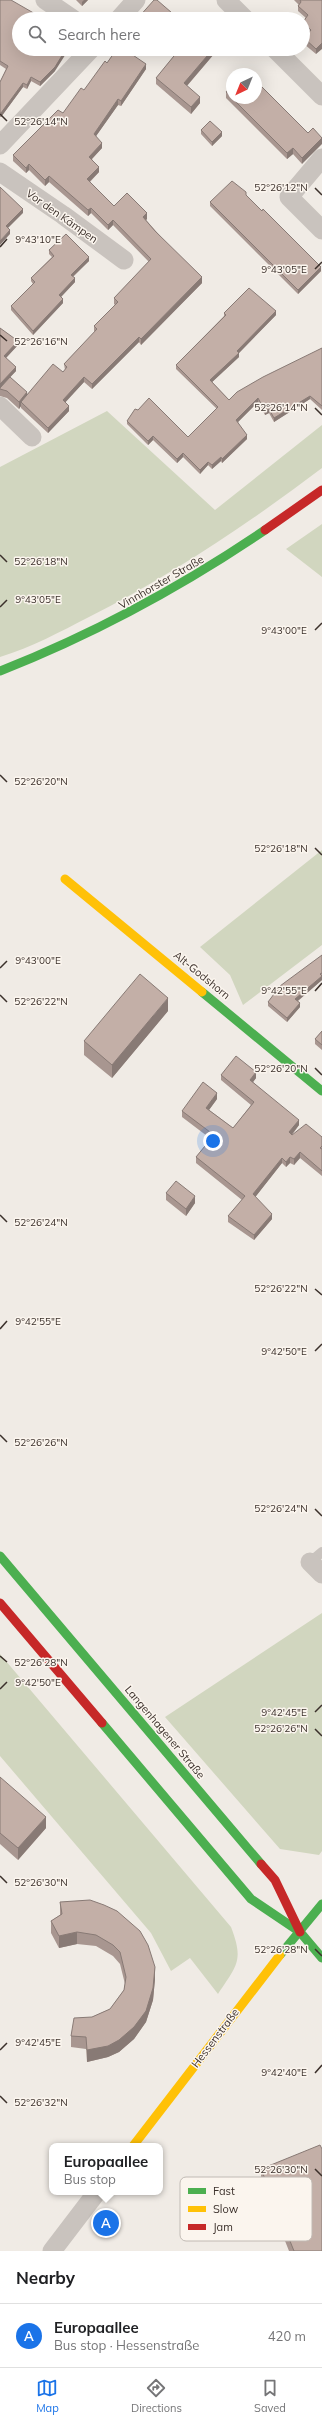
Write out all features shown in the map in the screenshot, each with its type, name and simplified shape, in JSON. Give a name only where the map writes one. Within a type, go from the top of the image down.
[{"type":"street","points":[[45,0],[63,12]]},
{"type":"street","points":[[125,12],[136,0]]},
{"type":"street","points":[[226,0],[238,12]]},
{"type":"street","points":[[0,145],[84,56]]},
{"type":"street","points":[[282,56],[322,96]]},
{"type":"street","points":[[321,161],[289,197],[322,230]]},
{"type":"street","name":"Vor den Kämpen","points":[[0,172],[63,215],[124,260]]},
{"type":"street","points":[[0,406],[32,437]]},
{"type":"street","name":"Vinnhorster Straße","points":[[0,671],[89,636],[159,599],[258,536],[322,490]]},
{"type":"street","name":"Alt-Godshorn","points":[[65,879],[322,1091]]},
{"type":"street","name":"Langenhagener Straße","points":[[0,1556],[275,1880],[300,1932],[322,1958]]},
{"type":"street","name":"Langenhagener Straße","points":[[0,1603],[251,1899],[300,1932]]},
{"type":"street","name":"Hessenstraße","points":[[134,2143],[266,1972],[322,1904]]},
{"type":"street","points":[[52,2251],[95,2195]]},
{"type":"green space","points":[[107,411],[215,510],[322,425],[322,468],[238,529],[150,584],[57,634],[0,657],[0,467]]},
{"type":"green space","points":[[322,524],[322,577],[286,549]]},
{"type":"green space","points":[[322,850],[322,945],[243,1005],[230,975],[200,947]]},
{"type":"green space","points":[[322,1613],[322,1851],[319,1855],[280,1849],[165,1717]]},
{"type":"green space","points":[[0,1654],[231,1927],[235,1938],[238,1955],[234,1969],[218,1994],[190,1958],[171,1971],[151,1933],[0,1756]]},
{"type":"building","points":[[0,0],[11,0],[32,12],[12,12],[12,56],[62,56],[55,67],[40,82],[31,77],[27,85],[23,83],[1,113],[0,82],[8,66],[0,61]]},
{"type":"building","points":[[154,0],[157,0],[171,12],[143,12]]},
{"type":"building","points":[[300,0],[322,0],[322,43],[316,49],[310,44],[310,12],[305,12],[298,6],[301,2]]},
{"type":"building","points":[[112,56],[134,56],[146,64],[121,101],[118,99],[94,134],[102,143],[89,157],[99,167],[87,179],[114,206],[127,193],[147,213],[143,217],[155,231],[202,277],[141,339],[139,337],[92,384],[84,377],[63,400],[69,406],[48,428],[21,402],[53,364],[63,372],[67,367],[64,364],[97,329],[94,326],[118,302],[114,298],[151,259],[113,220],[108,225],[91,208],[88,210],[49,176],[45,180],[29,164],[26,168],[13,155],[58,110],[63,113],[81,88],[84,90],[105,61],[107,63]]},
{"type":"building","points":[[174,56],[207,56],[184,83],[200,97],[191,107],[156,78]]},
{"type":"building","points":[[262,87],[308,133],[313,128],[322,138],[302,158],[293,148],[287,153],[238,104],[262,104]]},
{"type":"building","points":[[210,121],[222,132],[212,142],[201,130]]},
{"type":"building","points":[[232,181],[246,192],[246,195],[262,211],[263,209],[321,267],[298,290],[210,202]]},
{"type":"building","points":[[0,187],[23,209],[6,226],[10,230],[0,241]]},
{"type":"building","points":[[66,234],[89,257],[71,275],[75,278],[59,295],[63,299],[33,331],[11,306],[35,282],[31,278],[54,256],[49,250]]},
{"type":"building","points":[[249,288],[276,311],[237,351],[239,353],[210,380],[229,400],[237,392],[263,377],[322,348],[322,406],[310,396],[274,418],[269,409],[265,411],[258,398],[236,420],[247,435],[222,459],[221,457],[212,465],[208,462],[200,470],[183,453],[177,459],[153,436],[148,441],[127,421],[135,409],[138,410],[149,398],[188,437],[218,407],[176,365],[226,315],[224,313]]},
{"type":"building","points":[[0,328],[18,341],[4,356],[16,367],[0,384]]},
{"type":"building","points":[[10,377],[27,392],[19,402],[7,391],[0,389]]},
{"type":"building","points":[[322,955],[322,973],[320,974],[322,976],[295,999],[300,1003],[287,1018],[268,1002],[280,986]]},
{"type":"building","points":[[140,974],[168,998],[112,1065],[84,1041]]},
{"type":"building","points":[[322,1031],[322,1045],[315,1039]]},
{"type":"building","points":[[236,1056],[256,1072],[250,1080],[299,1120],[289,1132],[292,1135],[306,1124],[322,1137],[322,1146],[320,1148],[322,1149],[322,1171],[300,1152],[294,1159],[290,1157],[286,1162],[282,1158],[253,1194],[272,1214],[254,1235],[228,1216],[245,1196],[196,1157],[214,1135],[182,1111],[203,1082],[217,1093],[206,1108],[233,1128],[254,1102],[221,1075]]},
{"type":"building","points":[[176,1181],[195,1196],[186,1209],[166,1193]]},
{"type":"building","points":[[0,1777],[46,1817],[18,1848],[0,1833]]},
{"type":"building","points":[[90,1900],[117,1911],[140,1931],[148,1945],[155,1967],[153,1988],[146,2011],[134,2027],[119,2040],[108,2046],[87,2050],[86,2037],[71,2036],[74,2018],[92,2017],[110,2009],[124,1990],[126,1977],[120,1952],[113,1945],[96,1935],[77,1932],[59,1936],[51,1921],[62,1914],[60,1902]]},
{"type":"building","points":[[320,2145],[322,2149],[322,2251],[294,2251],[290,2241],[312,2241],[312,2177],[264,2177],[261,2169]]},
{"type":"traffic: fast","points":[[0,671],[35,657],[136,608],[201,571],[265,530]]},
{"type":"traffic: fast","points":[[202,992],[322,1091]]},
{"type":"traffic: fast","points":[[0,1556],[261,1864]]},
{"type":"traffic: fast","points":[[102,1723],[251,1899],[300,1932],[322,1958]]},
{"type":"traffic: fast","points":[[280,1955],[322,1904]]},
{"type":"traffic: slow","points":[[65,879],[202,992]]},
{"type":"traffic: slow","points":[[135,2143],[280,1955]]},
{"type":"traffic: jam","points":[[265,530],[322,490]]},
{"type":"traffic: jam","points":[[0,1603],[102,1723]]},
{"type":"traffic: jam","points":[[261,1864],[275,1880],[300,1932]]},
{"type":"place","name":"Europaallee","points":[[106,2223]]}]
